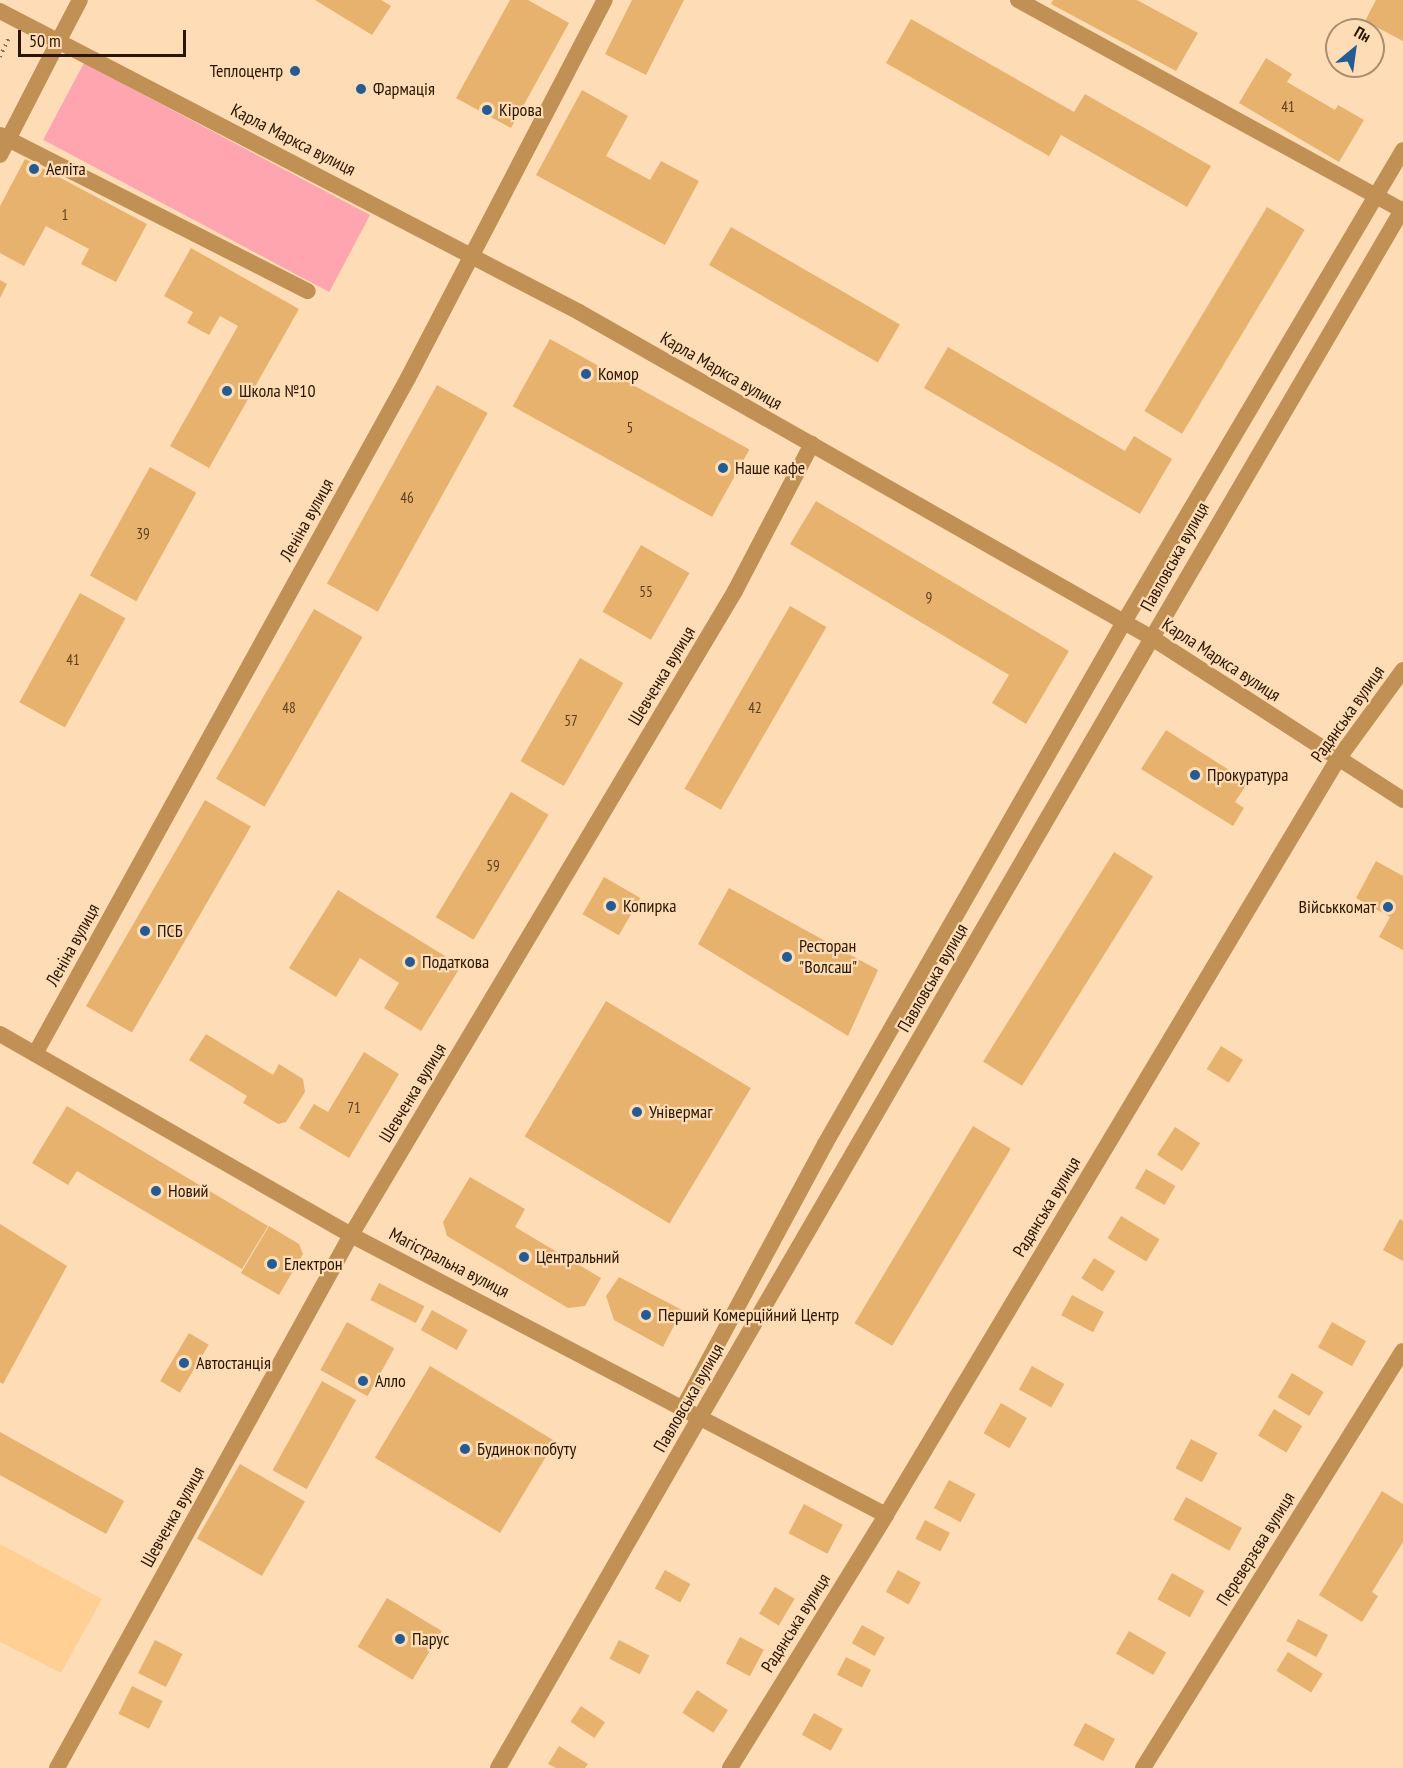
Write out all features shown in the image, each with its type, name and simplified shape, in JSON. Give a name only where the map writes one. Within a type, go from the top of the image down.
[{"type":"street","points":[[0,155],[4,137],[80,0]]},
{"type":"street","name":"Леніна вулиця","points":[[35,1054],[408,378],[471,252],[605,0]]},
{"type":"street","points":[[1023,1],[1403,210]]},
{"type":"street","name":"Карла Маркса вулиця","points":[[0,11],[471,252],[1152,638],[1403,800]]},
{"type":"street","points":[[4,137],[308,291]]},
{"type":"street","name":"Павловська вулиця","points":[[684,1406],[825,1144],[1124,622],[1403,150]]},
{"type":"street","name":"Павловська вулиця","points":[[498,1768],[1152,638],[1403,210]]},
{"type":"street","name":"Шевченка вулиця","points":[[57,1768],[351,1235],[735,591],[812,444]]},
{"type":"street","name":"Радянська вулиця","points":[[729,1768],[886,1515],[1338,759],[1403,670]]},
{"type":"street","name":"Магістральна вулиця","points":[[0,1034],[351,1235],[684,1406],[700,1418],[886,1515]]},
{"type":"street","name":"Переверзєва вулиця","points":[[1143,1768],[1403,1351]]},
{"type":"shaded area","points":[[84,63],[370,215],[329,292],[43,140]]},
{"type":"shaded area","points":[[0,1544],[102,1599],[61,1673],[0,1642]]},
{"type":"building","points":[[315,0],[381,0],[391,6],[372,35]]},
{"type":"building","points":[[510,0],[528,0],[569,23],[511,128],[456,98]]},
{"type":"building","points":[[632,0],[684,0],[646,75],[605,54]]},
{"type":"building","points":[[1053,0],[1137,0],[1198,33],[1176,71],[1051,4]]},
{"type":"building","points":[[1376,0],[1403,0],[1403,41],[1385,32],[1385,18],[1367,18]]},
{"type":"building","points":[[911,19],[1074,112],[1085,94],[1211,166],[1187,207],[1061,135],[1049,156],[886,63]]},
{"type":"building","points":[[1266,58],[1292,74],[1287,82],[1335,110],[1338,105],[1364,120],[1339,162],[1239,103]]},
{"type":"building","points":[[582,90],[628,116],[606,156],[650,180],[661,161],[699,181],[665,245],[536,175]]},
{"type":"building","points":[[25,159],[147,224],[116,282],[81,264],[89,249],[46,226],[24,266],[0,253],[0,206]]},
{"type":"building","points":[[1267,207],[1305,230],[1182,434],[1144,411]]},
{"type":"building","points":[[731,227],[900,324],[878,363],[709,265]]},
{"type":"building","name":"Школа №10","points":[[191,248],[299,309],[209,468],[170,446],[238,326],[220,316],[209,335],[187,323],[193,312],[164,296]]},
{"type":"building","points":[[0,280],[7,284],[0,298]]},
{"type":"building","points":[[550,339],[749,450],[712,517],[513,406]]},
{"type":"building","points":[[948,347],[1125,451],[1134,436],[1172,459],[1140,514],[924,388]]},
{"type":"building","points":[[437,385],[488,413],[378,612],[327,584]]},
{"type":"building","points":[[150,467],[196,493],[136,601],[90,575]]},
{"type":"building","points":[[816,501],[1069,651],[1026,724],[992,703],[1009,675],[790,544]]},
{"type":"building","points":[[641,545],[689,573],[651,640],[602,612]]},
{"type":"building","points":[[80,593],[125,618],[65,728],[19,702]]},
{"type":"building","points":[[790,606],[826,627],[721,810],[684,789]]},
{"type":"building","points":[[314,609],[362,637],[264,807],[216,779]]},
{"type":"building","points":[[580,658],[623,683],[564,786],[520,761]]},
{"type":"building","name":"Прокуратура","points":[[1166,730],[1248,782],[1235,802],[1244,808],[1233,826],[1141,769]]},
{"type":"building","points":[[511,792],[549,815],[474,940],[436,917]]},
{"type":"building","points":[[205,800],[251,826],[132,1033],[86,1006]]},
{"type":"building","points":[[1114,852],[1153,876],[1022,1086],[983,1061]]},
{"type":"building","name":"Військкомат","points":[[1376,861],[1403,876],[1403,950],[1379,937],[1390,917],[1356,898]]},
{"type":"building","name":"Копирка","points":[[604,877],[640,898],[619,935],[582,914]]},
{"type":"building","name":"Ресторан \"Волсаш\"","points":[[729,888],[878,970],[848,1036],[698,944]]},
{"type":"building","name":"Податкова","points":[[338,890],[461,966],[421,1031],[384,1008],[399,983],[360,958],[336,997],[289,968]]},
{"type":"building","name":"Універмаг","points":[[606,1001],[751,1088],[669,1223],[525,1136]]},
{"type":"building","points":[[206,1034],[273,1075],[279,1064],[303,1079],[305,1092],[286,1122],[278,1124],[243,1103],[247,1096],[189,1060]]},
{"type":"building","points":[[1221,1046],[1243,1060],[1229,1083],[1207,1069]]},
{"type":"building","points":[[364,1052],[399,1074],[349,1158],[299,1128],[314,1104],[328,1112]]},
{"type":"building","points":[[67,1106],[268,1226],[242,1269],[77,1171],[68,1185],[32,1163]]},
{"type":"building","points":[[973,1126],[1011,1149],[892,1346],[855,1323]]},
{"type":"building","points":[[1175,1127],[1200,1143],[1182,1171],[1157,1155]]},
{"type":"building","points":[[1146,1169],[1175,1186],[1164,1205],[1135,1188]]},
{"type":"building","name":"Центральний","points":[[470,1177],[525,1209],[515,1227],[601,1278],[585,1306],[568,1308],[447,1236],[443,1222]]},
{"type":"building","points":[[1121,1216],[1160,1239],[1146,1261],[1108,1238]]},
{"type":"building","points":[[1400,1219],[1403,1221],[1403,1261],[1383,1250]]},
{"type":"building","points":[[0,1224],[67,1266],[3,1384],[0,1382]]},
{"type":"building","name":"Електрон","points":[[269,1226],[299,1244],[303,1254],[279,1295],[241,1273]]},
{"type":"building","points":[[1094,1258],[1115,1271],[1102,1292],[1081,1278]]},
{"type":"building","name":"Перший Комерційний Центр","points":[[619,1277],[682,1310],[663,1347],[614,1320],[606,1296]]},
{"type":"building","points":[[379,1283],[424,1306],[416,1323],[370,1300]]},
{"type":"building","points":[[1072,1295],[1104,1312],[1093,1332],[1061,1315]]},
{"type":"building","points":[[432,1310],[468,1330],[457,1350],[421,1330]]},
{"type":"building","points":[[347,1322],[394,1348],[368,1396],[320,1370]]},
{"type":"building","points":[[1332,1322],[1366,1341],[1352,1366],[1318,1347]]},
{"type":"building","name":"Автостанція","points":[[189,1333],[209,1345],[180,1393],[160,1381]]},
{"type":"building","name":"Будинок побуту","points":[[430,1366],[555,1441],[500,1533],[375,1458]]},
{"type":"building","points":[[1032,1366],[1064,1384],[1051,1408],[1019,1390]]},
{"type":"building","points":[[1292,1373],[1324,1392],[1309,1416],[1278,1397]]},
{"type":"building","points":[[322,1381],[356,1400],[307,1489],[273,1470]]},
{"type":"building","points":[[1001,1403],[1027,1418],[1009,1448],[984,1433]]},
{"type":"building","points":[[1274,1409],[1302,1426],[1286,1453],[1258,1436]]},
{"type":"building","points":[[0,1432],[124,1501],[106,1534],[0,1475]]},
{"type":"building","points":[[1191,1439],[1217,1453],[1202,1482],[1176,1468]]},
{"type":"building","points":[[240,1464],[305,1502],[262,1576],[197,1538]]},
{"type":"building","points":[[949,1480],[975,1494],[960,1522],[934,1508]]},
{"type":"building","points":[[1382,1491],[1403,1504],[1403,1542],[1372,1592],[1378,1596],[1362,1622],[1319,1595]]},
{"type":"building","points":[[1186,1497],[1242,1528],[1229,1551],[1173,1520]]},
{"type":"building","points":[[804,1504],[843,1525],[827,1554],[789,1533]]},
{"type":"building","points":[[925,1520],[950,1533],[940,1551],[915,1539]]},
{"type":"building","points":[[665,1570],[690,1584],[680,1602],[655,1588]]},
{"type":"building","points":[[898,1570],[921,1583],[909,1604],[886,1592]]},
{"type":"building","points":[[1172,1573],[1204,1591],[1190,1617],[1157,1599]]},
{"type":"building","points":[[775,1587],[795,1599],[779,1625],[759,1614]]},
{"type":"building","name":"Парус","points":[[387,1598],[442,1631],[413,1680],[358,1647]]},
{"type":"building","points":[[1298,1619],[1328,1635],[1316,1657],[1286,1641]]},
{"type":"building","points":[[862,1625],[885,1638],[875,1656],[852,1643]]},
{"type":"building","points":[[1129,1631],[1166,1652],[1153,1675],[1116,1654]]},
{"type":"building","points":[[740,1637],[764,1650],[750,1676],[726,1663]]},
{"type":"building","points":[[155,1640],[183,1654],[166,1687],[138,1673]]},
{"type":"building","points":[[619,1640],[649,1655],[640,1674],[609,1659]]},
{"type":"building","points":[[1288,1652],[1323,1674],[1311,1692],[1276,1671]]},
{"type":"building","points":[[846,1657],[871,1670],[862,1688],[837,1675]]},
{"type":"building","points":[[132,1686],[163,1701],[149,1729],[118,1714]]},
{"type":"building","points":[[697,1690],[728,1710],[713,1733],[682,1713]]},
{"type":"building","points":[[581,1706],[605,1722],[594,1738],[570,1722]]},
{"type":"building","points":[[814,1713],[843,1729],[831,1751],[802,1735]]},
{"type":"building","points":[[1085,1723],[1115,1739],[1103,1761],[1073,1745]]},
{"type":"building","points":[[559,1746],[588,1764],[585,1768],[556,1768],[548,1764]]},
{"type":"place","name":"Теплоцентр","points":[[295,71]]},
{"type":"place","name":"Фармація","points":[[361,89]]},
{"type":"place","name":"Кірова","points":[[487,110]]},
{"type":"place","name":"Аеліта","points":[[34,169]]},
{"type":"place","name":"Комор","points":[[586,374]]},
{"type":"place","name":"Школа №10","points":[[227,391]]},
{"type":"place","name":"Наше кафе","points":[[723,468]]},
{"type":"place","name":"Прокуратура","points":[[1195,775]]},
{"type":"place","name":"Копирка","points":[[611,906]]},
{"type":"place","name":"Військкомат","points":[[1388,907]]},
{"type":"place","name":"ПСБ","points":[[145,931]]},
{"type":"place","name":"Ресторан \"Волсаш\"","points":[[787,957]]},
{"type":"place","name":"Податкова","points":[[410,962]]},
{"type":"place","name":"Універмаг","points":[[637,1112]]},
{"type":"place","name":"Новий","points":[[156,1191]]},
{"type":"place","name":"Центральний","points":[[524,1257]]},
{"type":"place","name":"Електрон","points":[[272,1264]]},
{"type":"place","name":"Перший Комерційний Центр","points":[[646,1315]]},
{"type":"place","name":"Автостанція","points":[[184,1363]]},
{"type":"place","name":"Алло","points":[[363,1381]]},
{"type":"place","name":"Будинок побуту","points":[[465,1449]]},
{"type":"place","name":"Парус","points":[[400,1639]]}]
